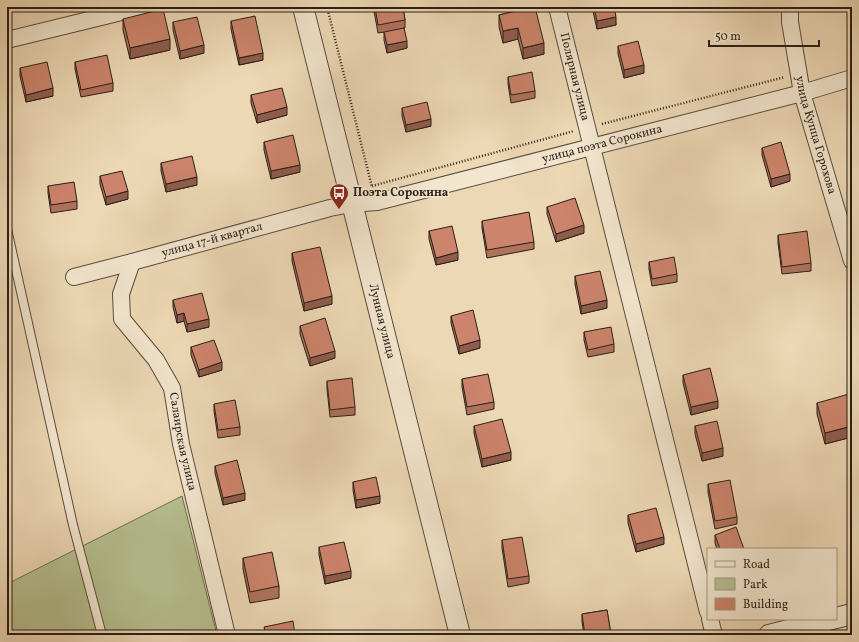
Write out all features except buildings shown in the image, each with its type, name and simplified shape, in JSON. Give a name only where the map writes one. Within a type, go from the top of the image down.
[{"type":"street","points":[[7,40],[142,7]]},
{"type":"street","name":"Лунная улица","points":[[303,7],[351,204],[460,635]]},
{"type":"street","name":"Полярная улица","points":[[557,7],[707,608]]},
{"type":"street","name":"улица Купца Горохова","points":[[790,7],[790,22],[802,93],[852,261]]},
{"type":"street","name":"улица поэта Сорокина","points":[[351,204],[377,202],[802,93],[852,78]]},
{"type":"street","name":"улица 17-й квартал","points":[[74,277],[330,208],[351,204]]},
{"type":"street","name":"Салаирская улица","points":[[132,262],[121,294],[122,319],[156,360],[172,388],[181,444],[227,635]]},
{"type":"street","points":[[837,618],[852,614]]},
{"type":"street","points":[[710,620],[714,635]]},
{"type":"street","points":[[769,635],[828,620]]},
{"type":"lane","points":[[7,230],[73,525],[102,635]]},
{"type":"path","points":[[327,7],[371,186],[377,202]]},
{"type":"green space","points":[[182,496],[217,635],[7,635],[7,584]]},
{"type":"place","name":"Поэта Сорокина","points":[[339,210]]}]
